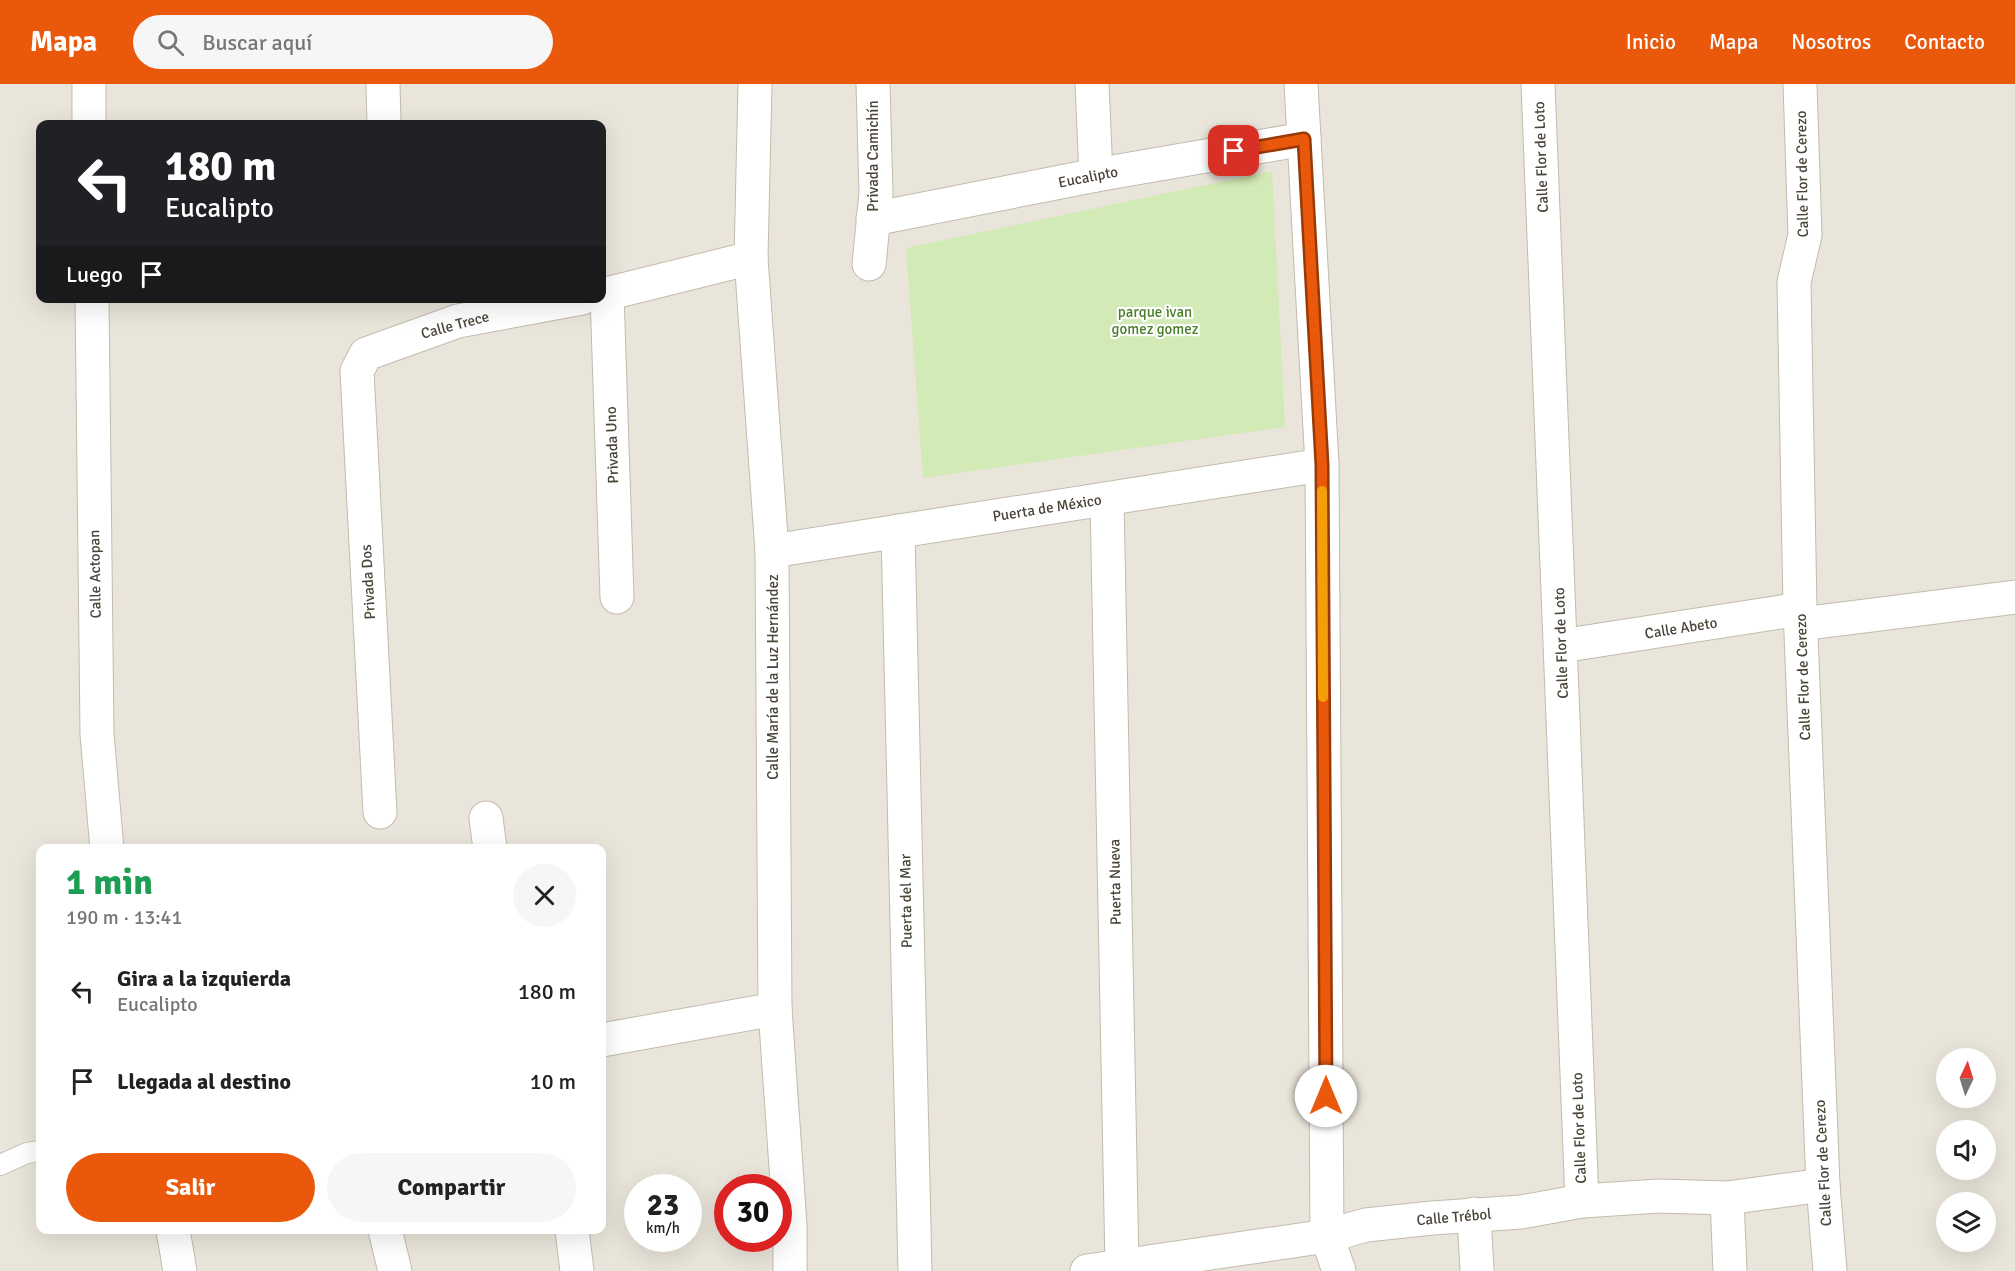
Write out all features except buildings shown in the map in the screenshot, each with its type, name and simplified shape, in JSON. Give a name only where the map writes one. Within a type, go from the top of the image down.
[{"type":"street","points":[[89,84],[89,120]]},
{"type":"street","points":[[383,84],[384,120]]},
{"type":"street","name":"Calle María de la Luz Hernández","points":[[754,84],[751,258],[772,551],[775,1010],[790,1225],[790,1271]]},
{"type":"street","name":"Privada Camichín","points":[[869,264],[876,194],[873,84]]},
{"type":"street","points":[[1092,84],[1096,175]]},
{"type":"street","points":[[1300,84],[1322,465],[1327,1236],[1339,1271]]},
{"type":"street","name":"Calle Flor de Loto","points":[[1539,84],[1581,1201]]},
{"type":"street","name":"Calle Flor de Cerezo","points":[[1800,84],[1805,235],[1794,282],[1800,616],[1823,1185],[1830,1271]]},
{"type":"street","name":"Eucalipto","points":[[873,219],[1096,175],[1304,139]]},
{"type":"street","name":"Calle Trece","points":[[606,294],[751,258]]},
{"type":"street","name":"Calle Actopan","points":[[92,303],[98,734],[107,844]]},
{"type":"street","name":"Calle Trece","points":[[366,354],[458,321],[558,303]]},
{"type":"street","name":"Privada Uno","points":[[597,303],[617,597]]},
{"type":"street","name":"Privada Dos","points":[[366,354],[357,371],[380,812]]},
{"type":"street","name":"Puerta de México","points":[[772,551],[1322,465]]},
{"type":"street","name":"Puerta Nueva","points":[[1107,499],[1122,1266]]},
{"type":"street","name":"Puerta del Mar","points":[[897,531],[915,1271]]},
{"type":"street","name":"Calle Abeto","points":[[1561,646],[1800,616],[2015,597]]},
{"type":"street","points":[[606,1039],[775,1010]]},
{"type":"street","name":"Calle Trébol","points":[[1087,1271],[1327,1236],[1366,1225],[1474,1214],[1521,1212],[1581,1201],[1659,1196],[1727,1198],[1823,1185]]},
{"type":"street","points":[[1727,1198],[1730,1271]]},
{"type":"street","points":[[1474,1214],[1477,1271]]},
{"type":"street","points":[[174,1234],[180,1271]]},
{"type":"street","points":[[386,1234],[395,1271]]},
{"type":"street","points":[[572,1234],[577,1271]]},
{"type":"lane","points":[[0,1165],[36,1151]]},
{"type":"shaded area","points":[[0,84],[2015,84],[2015,1271],[0,1271]]},
{"type":"green space","name":"parque ivan gomez gomez","points":[[1272,171],[1285,427],[923,478],[906,248]]},
{"type":"slow traffic","points":[[1322,491],[1323,697]]},
{"type":"route","points":[[1234,151],[1304,139],[1322,465],[1326,1096]]}]
